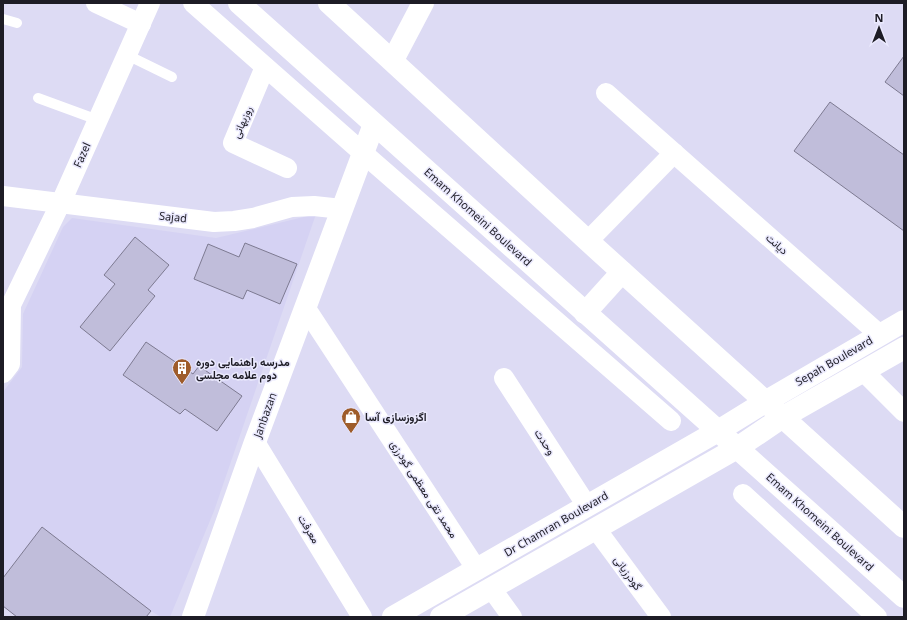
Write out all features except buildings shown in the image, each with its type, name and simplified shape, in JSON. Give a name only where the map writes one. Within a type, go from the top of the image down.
[{"type":"main road","name":"Emam Khomeini Boulevard","points":[[239,3],[904,597]]},
{"type":"main road","points":[[329,3],[393,60],[622,272],[904,527]]},
{"type":"main road","points":[[393,60],[423,3]]},
{"type":"main road","name":"Janbazan","points":[[193,617],[255,442],[374,124]]},
{"type":"main road","points":[[585,313],[622,272]]},
{"type":"main road","name":"Sepah Boulevard","points":[[718,431],[904,321]]},
{"type":"main road","points":[[441,617],[737,448],[783,417],[904,348]]},
{"type":"main road","name":"Dr Chamran Boulevard","points":[[393,617],[718,431]]},
{"type":"street","points":[[96,3],[140,24]]},
{"type":"street","name":"Fazel","points":[[7,303],[60,203],[150,3]]},
{"type":"street","points":[[194,3],[363,153],[671,420]]},
{"type":"street","name":"روزبهانی","points":[[265,67],[233,143],[288,168]]},
{"type":"street","name":"دیانت","points":[[606,93],[880,335]]},
{"type":"street","points":[[588,241],[674,152]]},
{"type":"street","name":"Sajad","points":[[3,196],[214,222],[247,219],[292,207],[314,206],[342,209]]},
{"type":"street","points":[[3,373],[10,364],[7,303]]},
{"type":"street","name":"محمد تقی معظمی گودرزی","points":[[305,307],[477,570]]},
{"type":"street","points":[[863,372],[904,412]]},
{"type":"street","name":"وحدت","points":[[504,378],[587,506]]},
{"type":"street","name":"معرفت","points":[[255,442],[362,617]]},
{"type":"street","points":[[743,494],[877,617]]},
{"type":"street","name":"گودرزیانی","points":[[596,529],[661,617]]},
{"type":"street","points":[[491,588],[512,617]]},
{"type":"lane","points":[[3,19],[17,23]]},
{"type":"lane","points":[[127,55],[172,77]]},
{"type":"lane","points":[[38,98],[98,120]]},
{"type":"shaded area","points":[[316,214],[214,511],[170,617],[161,617],[151,611],[42,528],[3,578],[3,392],[22,367],[23,314],[63,227],[72,218],[216,238]]},
{"type":"place","name":"مدرسه راهنمایی دوره دوم علامه مجلسی","points":[[182,385]]},
{"type":"place","name":"اگزوزسازی آسا","points":[[351,434]]}]
